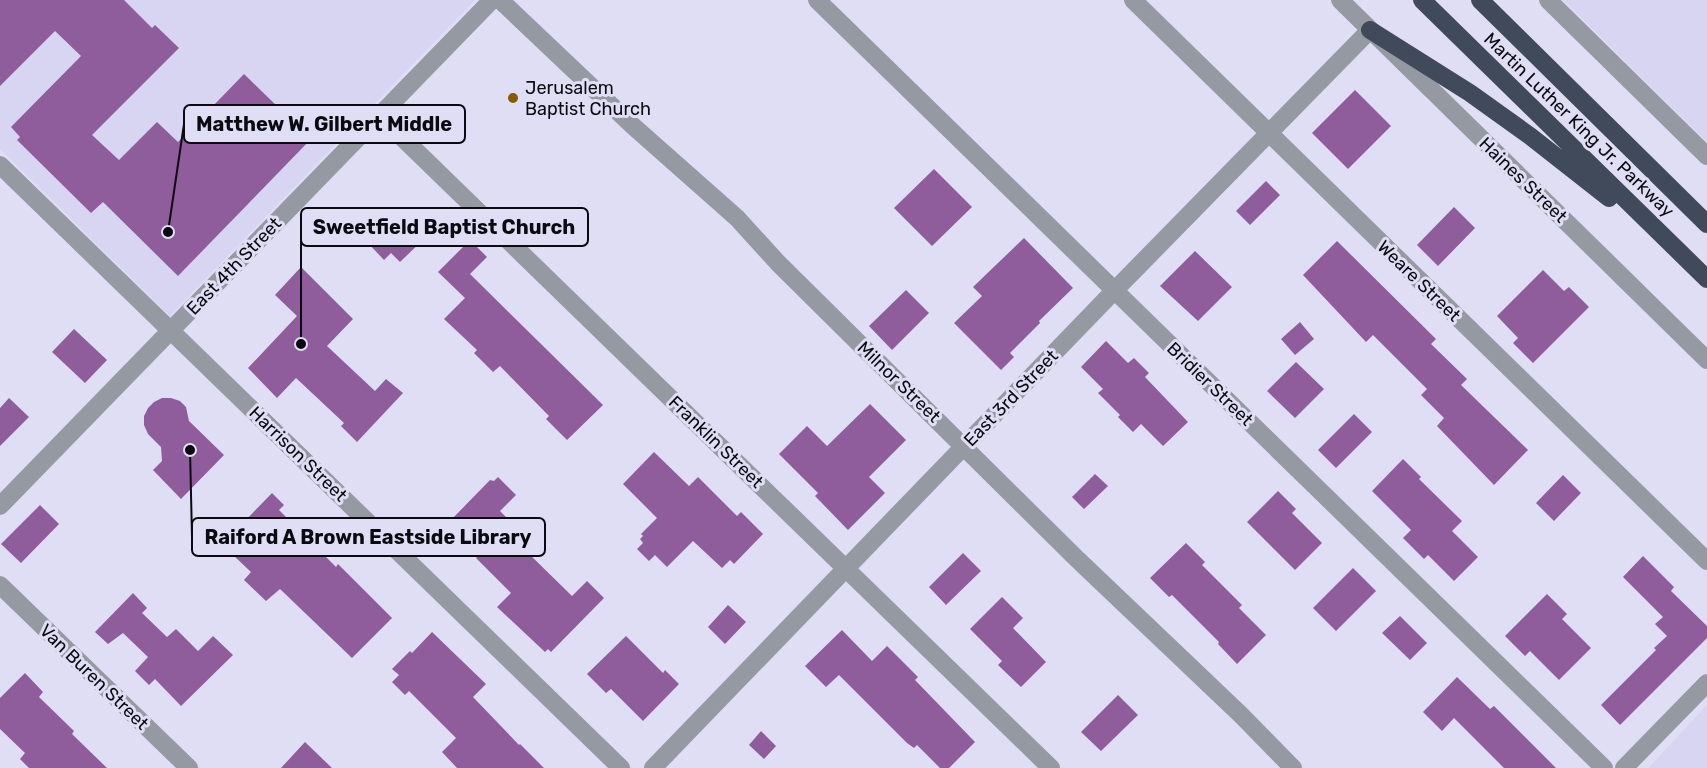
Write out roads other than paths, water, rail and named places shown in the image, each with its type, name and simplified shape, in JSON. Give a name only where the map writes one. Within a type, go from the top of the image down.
[{"type":"highway","name":"Martin Luther King Jr. Parkway","points":[[1422,0],[1707,279]]},
{"type":"highway","name":"Martin Luther King Jr. Parkway","points":[[1480,0],[1707,224]]},
{"type":"highway","points":[[1370,30],[1470,93],[1502,116],[1681,254]]},
{"type":"street","name":"East 4th Street","points":[[0,506],[492,0]]},
{"type":"street","name":"Milnor Street","points":[[500,0],[633,126],[737,218],[777,263],[1293,768]]},
{"type":"street","name":"Bridier Street","points":[[817,0],[1604,768]]},
{"type":"street","name":"Weare Street","points":[[1133,0],[1707,561]]},
{"type":"street","name":"Haines Street","points":[[1340,0],[1707,360]]},
{"type":"street","points":[[1548,0],[1707,156]]},
{"type":"street","name":"East 3rd Street","points":[[653,768],[1370,30]]},
{"type":"street","name":"Franklin Street","points":[[380,116],[1051,768]]},
{"type":"street","name":"Harrison Street","points":[[0,165],[621,768]]},
{"type":"street","name":"Van Buren Street","points":[[0,585],[189,768]]},
{"type":"street","points":[[1624,768],[1707,683]]},
{"type":"place","name":"Jerusalem Baptist Church","points":[[513,98]]},
{"type":"place","name":"Matthew W. Gilbert Middle","points":[[168,232]]},
{"type":"place","name":"Sweetfield Baptist Church","points":[[301,344]]},
{"type":"place","name":"Raiford A Brown Eastside Library","points":[[190,450]]}]
